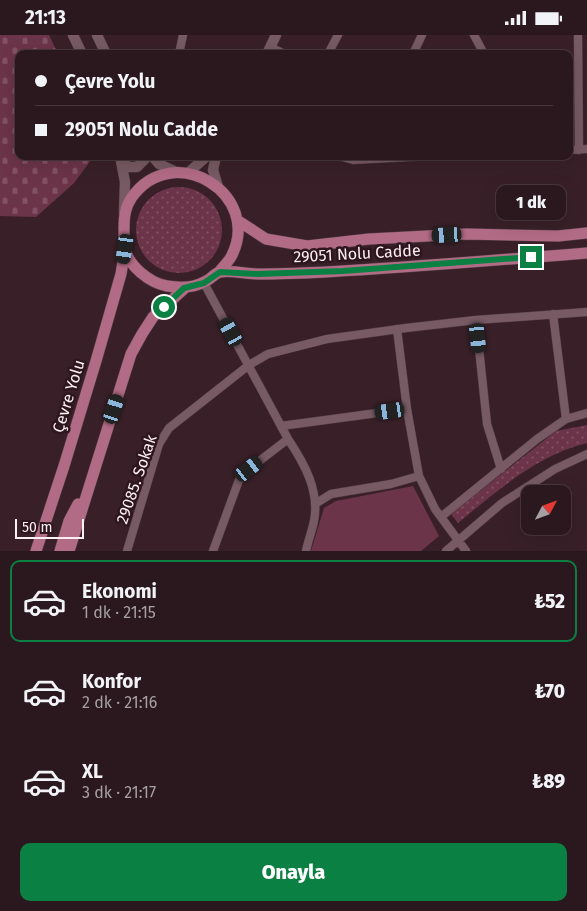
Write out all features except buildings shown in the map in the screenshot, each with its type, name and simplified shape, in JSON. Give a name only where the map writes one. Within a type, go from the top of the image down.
[{"type":"main road","points":[[176,172],[188,173],[204,177],[218,187],[230,202],[236,220],[237,239],[231,257],[220,272],[204,283],[184,288],[166,286],[148,279],[134,266],[125,249],[124,213],[131,197],[143,184],[158,176],[176,172]]},
{"type":"main road","name":"29051 Nolu Cadde","points":[[236,220],[266,239],[307,247],[370,239],[466,234],[558,235],[587,233]]},
{"type":"main road","name":"Çevre Yolu","points":[[36,551],[64,466],[113,302],[125,249]]},
{"type":"main road","name":"29051 Nolu Cadde","points":[[220,272],[258,274],[363,270],[587,253]]},
{"type":"main road","points":[[69,551],[131,354],[142,333],[154,317],[184,288]]},
{"type":"main road","points":[[44,551],[63,486],[78,417]]},
{"type":"main road","points":[[60,551],[69,521],[90,481]]},
{"type":"street","points":[[73,35],[80,50]]},
{"type":"street","points":[[97,35],[104,50]]},
{"type":"street","points":[[180,50],[183,35]]},
{"type":"street","points":[[269,50],[276,35]]},
{"type":"street","points":[[330,50],[338,35]]},
{"type":"street","points":[[415,50],[422,35]]},
{"type":"street","points":[[474,35],[482,50]]},
{"type":"street","points":[[578,35],[578,73],[583,150]]},
{"type":"street","points":[[573,73],[578,73]]},
{"type":"street","points":[[120,160],[124,182],[124,213]]},
{"type":"street","points":[[122,160],[129,167],[137,167],[142,160]]},
{"type":"street","points":[[156,160],[176,172]]},
{"type":"street","points":[[188,173],[203,160]]},
{"type":"street","points":[[215,160],[213,170],[218,187]]},
{"type":"street","points":[[204,283],[305,469],[314,493],[315,504],[314,521],[306,551]]},
{"type":"street","name":"29085. Sokak","points":[[127,551],[159,444],[169,428],[249,365],[268,354],[327,339],[398,329],[476,320],[587,312]]},
{"type":"street","points":[[553,314],[566,419]]},
{"type":"street","points":[[476,320],[487,424],[501,469]]},
{"type":"street","points":[[398,329],[407,409],[419,476],[441,517],[466,551]]},
{"type":"street","points":[[281,426],[407,409]]},
{"type":"street","points":[[441,517],[536,439],[566,419],[587,413]]},
{"type":"street","points":[[213,551],[238,481],[249,469],[288,439]]},
{"type":"street","points":[[446,551],[502,503],[555,469],[587,454]]},
{"type":"street","points":[[315,504],[331,494],[391,484],[419,476]]},
{"type":"green space","points":[[0,35],[49,35],[56,50],[15,50],[15,160],[91,160],[74,183],[36,217],[0,216]]},
{"type":"green space","points":[[179,187],[195,191],[209,200],[218,214],[222,230],[218,246],[209,260],[195,269],[179,273],[163,269],[149,260],[140,246],[136,230],[140,214],[149,200],[163,191]]},
{"type":"green space","points":[[587,425],[587,443],[551,456],[534,465],[458,523],[451,514],[556,431]]},
{"type":"green space","points":[[413,486],[439,536],[421,551],[311,551],[324,508],[336,501]]},
{"type":"route","points":[[164,307],[184,288],[204,283],[220,272],[258,274],[303,273],[531,257]]}]
